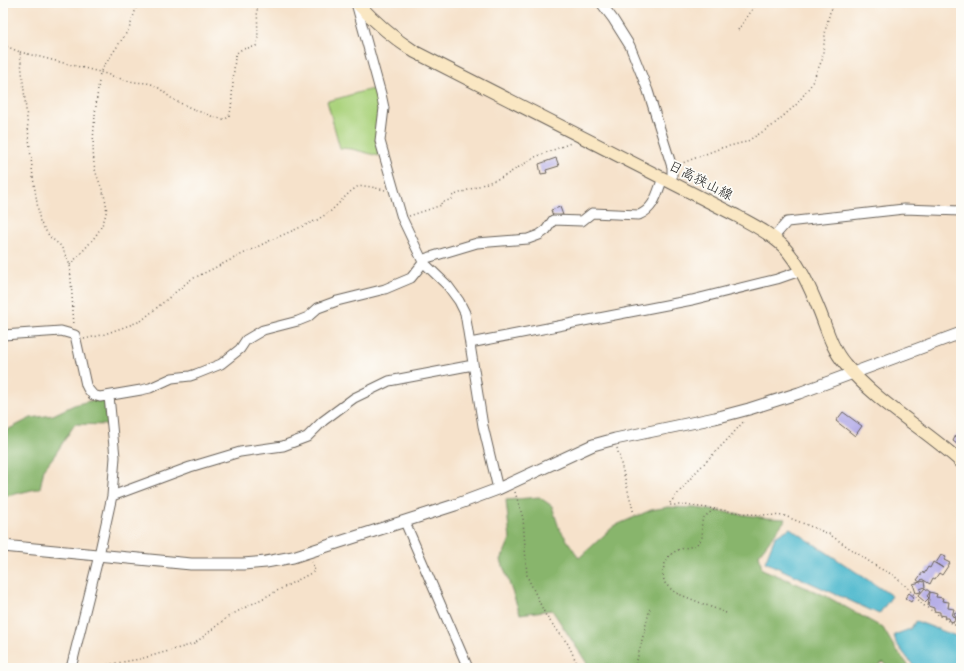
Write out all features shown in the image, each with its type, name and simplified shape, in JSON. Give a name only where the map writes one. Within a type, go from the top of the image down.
[{"type":"main road","name":"日高狭山線","points":[[356,3],[394,39],[415,52],[737,216],[773,238],[783,247],[800,271],[837,353],[854,373],[884,401],[961,462]]},
{"type":"street","points":[[356,3],[384,108],[380,141],[402,218],[422,262],[448,286],[459,301],[465,313],[483,426],[498,489]]},
{"type":"street","points":[[3,335],[61,331],[75,338],[88,389],[93,395],[100,397],[109,396],[150,388],[172,378],[190,376],[221,364],[240,349],[246,340],[252,335],[262,330],[308,317],[318,308],[337,301],[385,289],[405,281],[411,278],[422,262],[427,258],[477,242],[528,239],[539,235],[546,230],[553,220],[582,221],[592,213],[640,215],[646,212],[651,207],[667,180],[672,167],[648,91],[630,46],[601,3]]},
{"type":"street","points":[[773,238],[787,222],[904,209],[961,211]]},
{"type":"street","points":[[470,343],[692,300],[777,279],[800,271]]},
{"type":"street","points":[[3,546],[191,564],[217,565],[266,562],[293,557],[455,506],[498,489],[593,446],[615,439],[715,418],[749,409],[854,373],[961,333]]},
{"type":"street","points":[[112,496],[190,467],[240,452],[283,446],[307,437],[323,421],[354,398],[388,381],[473,365]]},
{"type":"street","points":[[71,668],[112,496],[116,457],[109,396]]},
{"type":"street","points":[[405,522],[468,668]]},
{"type":"path","points":[[70,265],[95,236],[102,224],[106,212],[106,203],[94,164],[93,145],[100,72],[128,29],[138,3]]},
{"type":"path","points":[[3,45],[20,52],[130,81],[151,84],[174,100],[220,120],[226,119],[229,116],[231,109],[236,53],[241,49],[256,46],[258,40],[257,3]]},
{"type":"path","points":[[738,30],[757,3]]},
{"type":"path","points":[[672,167],[721,148],[746,142],[772,126],[797,104],[810,85],[822,60],[826,27],[830,12],[835,3]]},
{"type":"path","points":[[20,52],[33,177],[40,222],[50,237],[61,246],[70,265],[75,338],[102,335],[141,322],[190,280],[268,241],[318,220],[331,211],[357,187],[366,186],[394,192]]},
{"type":"path","points":[[402,218],[442,205],[441,203],[452,199],[452,196],[503,177],[535,157],[570,144],[577,135]]},
{"type":"path","points":[[749,409],[745,419],[738,428],[695,473],[669,504],[748,514],[785,516],[829,534],[879,568],[893,575],[908,588],[923,605],[961,629]]},
{"type":"path","points":[[615,439],[634,514]]},
{"type":"path","points":[[512,482],[523,518],[527,576],[546,616],[568,644],[579,668]]},
{"type":"path","points":[[715,509],[704,518],[701,524],[702,537],[698,543],[673,552],[665,562],[663,576],[669,588],[676,593],[726,613]]},
{"type":"path","points":[[88,668],[140,659],[194,644],[229,616],[315,571],[309,552]]},
{"type":"path","points":[[635,668],[650,608]]},
{"type":"green space","points":[[373,89],[377,90],[379,102],[376,142],[379,156],[352,149],[340,148],[327,101]]},
{"type":"green space","points":[[106,400],[105,414],[108,425],[75,424],[44,469],[40,488],[3,497],[3,432],[31,418],[53,415],[74,405],[89,401]]},
{"type":"green space","points":[[539,497],[552,506],[559,528],[579,558],[614,526],[651,510],[668,507],[696,508],[767,518],[786,519],[759,554],[762,569],[826,596],[883,628],[896,650],[911,668],[890,668],[883,662],[877,668],[590,668],[552,610],[520,614],[501,560],[510,539],[506,500]]},
{"type":"water","points":[[790,528],[892,596],[879,614],[765,562],[775,537]]},
{"type":"water","points":[[916,621],[956,636],[961,644],[956,668],[915,668],[896,643],[894,635],[910,629]]},
{"type":"building","points":[[556,158],[559,166],[546,170],[547,173],[541,174],[539,164]]},
{"type":"building","points":[[560,207],[563,215],[553,216],[551,210]]},
{"type":"building","points":[[843,412],[862,426],[855,436],[836,421]]},
{"type":"building","points":[[956,435],[961,438],[957,444],[953,441]]},
{"type":"building","points":[[941,555],[946,557],[944,560],[950,563],[942,575],[939,573],[935,579],[933,578],[930,584],[922,579],[920,582],[917,580],[923,572],[924,574],[928,567],[930,568],[933,562],[943,568],[936,563]]},
{"type":"building","points":[[924,581],[925,587],[920,589],[921,592],[916,593],[913,584]]},
{"type":"building","points":[[925,588],[930,592],[927,596],[929,598],[925,602],[918,596]]},
{"type":"building","points":[[930,592],[937,594],[936,597],[943,598],[942,601],[949,602],[948,608],[954,609],[952,616],[955,617],[954,622],[950,621],[949,618],[945,618],[946,616],[940,615],[940,612],[934,611],[934,608],[928,606]]},
{"type":"building","points":[[909,593],[914,597],[911,602],[905,598]]},
{"type":"building","points":[[959,611],[961,614],[961,627],[954,613]]}]
